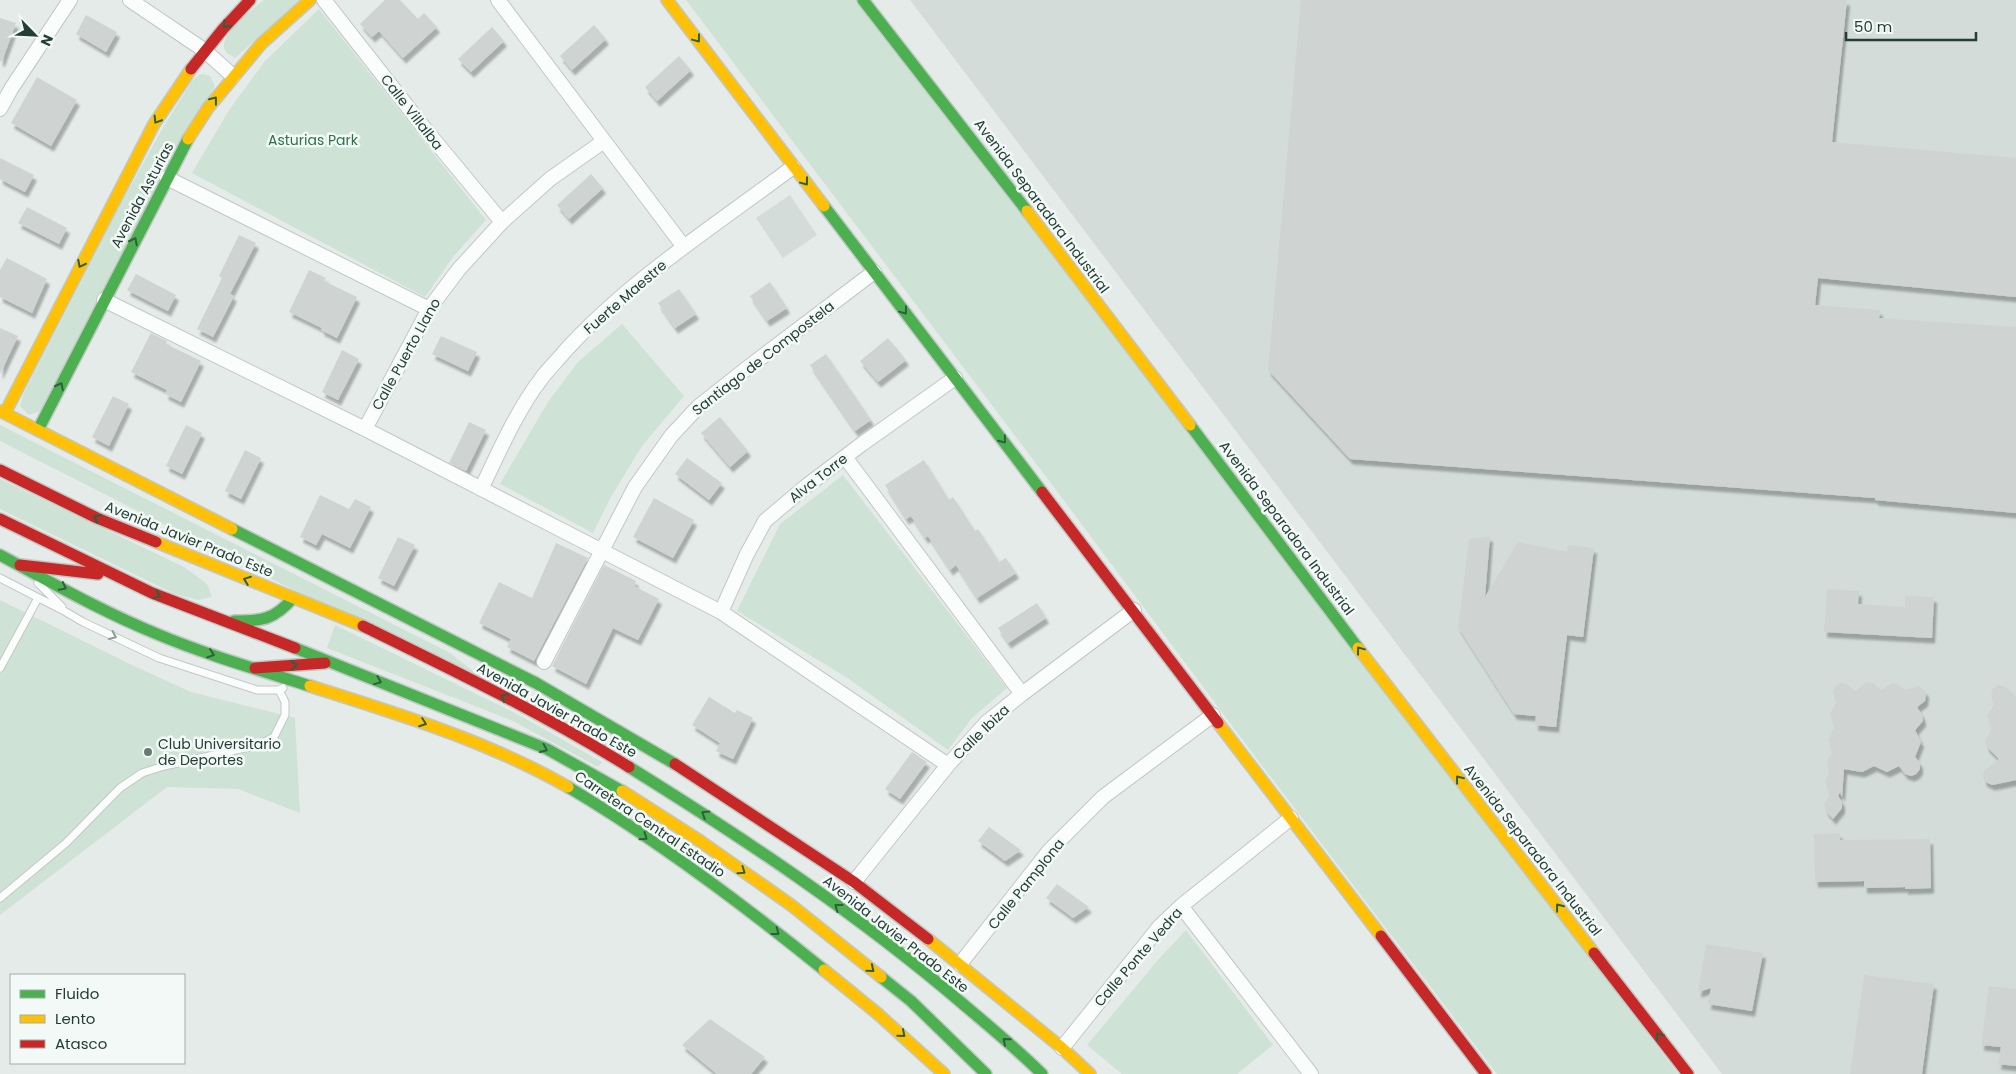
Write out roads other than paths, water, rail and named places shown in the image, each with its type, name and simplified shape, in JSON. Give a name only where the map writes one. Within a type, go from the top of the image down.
[{"type":"main road","name":"Avenida Asturias","points":[[2,412],[154,124],[177,87],[204,50],[250,0]]},
{"type":"main road","name":"Avenida Asturias","points":[[38,430],[167,178],[203,116],[233,76],[261,44],[310,0]]},
{"type":"main road","points":[[667,0],[1486,1074]]},
{"type":"main road","name":"Avenida Separadora Industrial","points":[[863,0],[992,164],[1408,714],[1688,1074]]},
{"type":"main road","points":[[2,412],[536,684],[660,754],[854,882],[960,964],[1062,1048],[1090,1074]]},
{"type":"main road","name":"Avenida Javier Prado Este","points":[[0,470],[97,518],[357,623],[483,685],[596,746],[714,819],[823,895],[924,971],[1024,1056],[1042,1074]]},
{"type":"main road","points":[[0,519],[113,576],[222,621],[333,662],[546,749],[620,790],[700,841],[791,905],[911,1001],[986,1074]]},
{"type":"main road","name":"Carretera Central Estadio","points":[[0,555],[137,625],[180,643],[293,682],[420,721],[509,756],[574,789],[708,881],[821,965],[912,1043],[944,1074]]},
{"type":"main road","points":[[20,565],[113,576]]},
{"type":"main road","points":[[222,621],[268,619],[281,612],[293,598]]},
{"type":"main road","points":[[255,668],[333,662]]},
{"type":"street","points":[[0,109],[5,86],[70,0]]},
{"type":"street","points":[[130,0],[204,50],[233,76]]},
{"type":"street","name":"Calle Villalba","points":[[324,0],[420,123],[502,222]]},
{"type":"street","points":[[498,0],[684,246]]},
{"type":"street","name":"Calle Puerto Llano","points":[[365,429],[429,309],[459,269],[502,222],[550,179],[604,141]]},
{"type":"street","name":"Fuerte Maestre","points":[[481,489],[510,430],[541,379],[580,335],[609,306],[684,246],[793,167]]},
{"type":"street","points":[[167,178],[429,309]]},
{"type":"street","name":"Santiago de Compostela","points":[[544,662],[635,487],[678,428],[698,408],[746,369],[874,272]]},
{"type":"street","points":[[104,300],[365,429],[721,612],[948,765]]},
{"type":"street","name":"Alva Torre","points":[[721,612],[761,526],[779,508],[845,457],[955,378]]},
{"type":"street","points":[[845,457],[1022,694]]},
{"type":"street","name":"Calle Ibiza","points":[[854,882],[948,765],[987,722],[1134,610]]},
{"type":"street","name":"Calle Pamplona","points":[[960,964],[1049,851],[1103,798],[1213,715]]},
{"type":"street","name":"Calle Ponte Vedra","points":[[1062,1048],[1160,926],[1181,906],[1291,818]]},
{"type":"street","points":[[1181,906],[1311,1074]]},
{"type":"lane","points":[[20,565],[66,612]]},
{"type":"lane","points":[[0,578],[83,622],[159,658],[257,690],[279,690],[293,682]]},
{"type":"lane","points":[[0,668],[38,598]]},
{"type":"lane","points":[[0,898],[66,843],[120,788],[142,773],[164,766],[259,745],[274,737],[285,715],[285,702],[279,690]]},
{"type":"place","name":"Club Universitario de Deportes","points":[[148,752]]},
{"type":"park label","name":"Asturias Park","points":[[313,140]]}]
